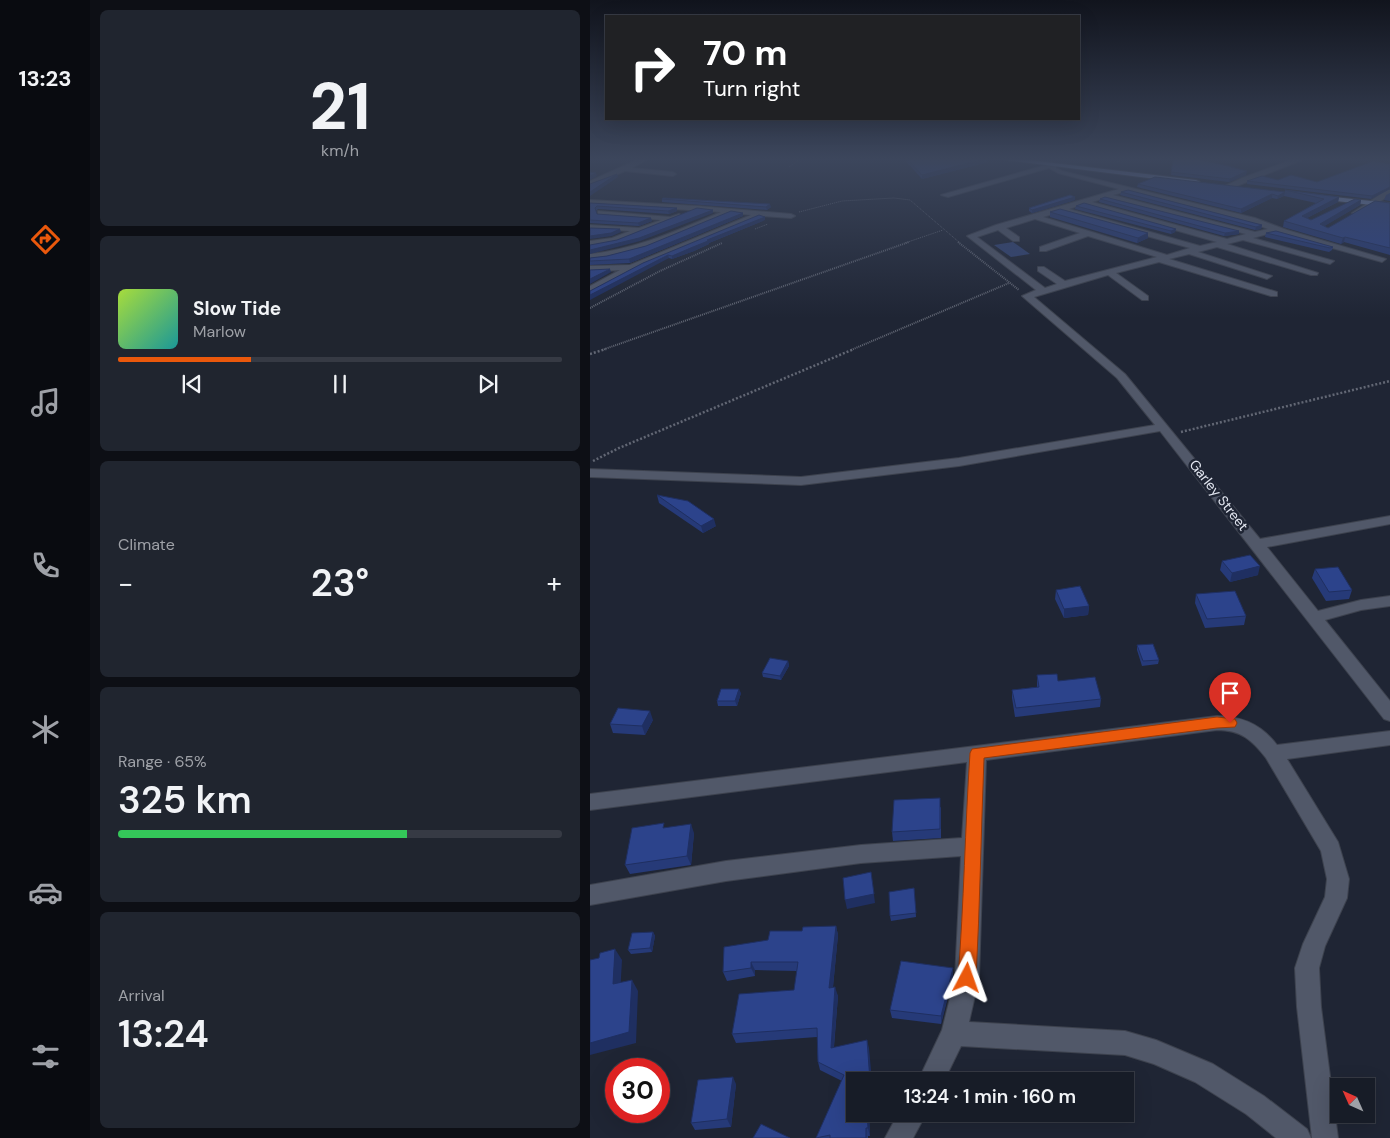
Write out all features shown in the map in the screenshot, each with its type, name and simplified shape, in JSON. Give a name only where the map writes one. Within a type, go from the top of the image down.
[{"type":"street","points":[[605,211],[593,220],[590,226],[643,229]]},
{"type":"street","points":[[590,244],[610,241],[690,211]]},
{"type":"street","points":[[590,257],[609,256],[630,251],[733,211]]},
{"type":"street","points":[[735,211],[790,216]]},
{"type":"street","points":[[1043,291],[971,236],[1053,211]]},
{"type":"street","points":[[1068,211],[1199,248]]},
{"type":"street","points":[[1116,211],[1226,242]]},
{"type":"street","points":[[1168,211],[1256,234]]},
{"type":"street","points":[[1218,211],[1382,259]]},
{"type":"street","points":[[1349,216],[1357,211]]},
{"type":"street","points":[[602,213],[672,218]]},
{"type":"street","points":[[590,290],[632,267],[763,213]]},
{"type":"street","points":[[1034,217],[1274,294]]},
{"type":"street","points":[[999,228],[1016,240]]},
{"type":"street","points":[[1027,296],[1109,272],[1276,229]]},
{"type":"street","points":[[1044,249],[1089,234]]},
{"type":"street","points":[[1242,238],[1330,261]]},
{"type":"street","points":[[1216,244],[1314,273]]},
{"type":"street","points":[[1188,251],[1267,276]]},
{"type":"street","points":[[590,269],[632,267]]},
{"type":"street","points":[[1041,268],[1064,285]]},
{"type":"street","points":[[1109,272],[1145,298]]},
{"type":"street","points":[[590,283],[604,282]]},
{"type":"street","name":"Garley Street","points":[[1027,296],[1121,376],[1167,431],[1390,714]]},
{"type":"street","points":[[590,473],[801,481],[960,462],[1167,431]]},
{"type":"street","points":[[1256,544],[1390,520]]},
{"type":"street","points":[[1314,617],[1361,605],[1390,601]]},
{"type":"street","points":[[590,802],[1217,723],[1230,723],[1254,732],[1273,753],[1331,849],[1338,879],[1336,898],[1314,944],[1307,968],[1310,1016],[1325,1138]]},
{"type":"street","points":[[1273,753],[1390,738]]},
{"type":"street","points":[[935,1072],[954,1033],[967,978],[977,753]]},
{"type":"street","points":[[590,895],[755,867],[861,854],[972,846]]},
{"type":"street","points":[[954,1033],[1124,1043],[1156,1052],[1204,1073],[1255,1105],[1298,1138]]},
{"type":"street","points":[[898,1138],[908,1122]]},
{"type":"path","points":[[752,231],[804,211]]},
{"type":"path","points":[[923,211],[943,230],[1027,296]]},
{"type":"path","points":[[590,354],[943,230]]},
{"type":"path","points":[[590,308],[660,270],[725,242]]},
{"type":"path","points":[[590,463],[619,448],[1010,283]]},
{"type":"path","points":[[1167,431],[1390,381]]},
{"type":"shaded area","points":[[1013,242],[1030,254],[1011,257],[994,245]]},
{"type":"building","points":[[590,211],[596,211],[597,214],[651,218],[638,223],[590,220]]},
{"type":"building","points":[[689,211],[710,211],[639,238],[590,250],[590,245],[617,240]]},
{"type":"building","points":[[731,211],[743,213],[629,259],[590,261],[590,258],[607,256],[646,246]]},
{"type":"building","points":[[1068,211],[1148,233],[1138,238],[1050,212]]},
{"type":"building","points":[[1095,211],[1113,211],[1176,229],[1171,231]]},
{"type":"building","points":[[1145,211],[1161,211],[1239,231],[1225,233]]},
{"type":"building","points":[[1195,211],[1209,211],[1262,225],[1256,227]]},
{"type":"building","points":[[1302,211],[1312,211],[1302,216],[1311,220],[1330,211],[1342,211],[1320,224],[1328,228],[1357,211],[1390,211],[1390,248],[1343,238],[1284,221]]},
{"type":"building","points":[[759,215],[765,217],[672,256],[668,255],[590,295],[590,291],[643,263]]},
{"type":"building","points":[[590,228],[620,229],[611,233],[590,236]]},
{"type":"building","points":[[1276,231],[1333,247],[1330,248],[1266,233]]},
{"type":"building","points":[[610,269],[590,279],[590,270]]},
{"type":"building","points":[[657,495],[688,501],[714,519],[701,526]]},
{"type":"building","points":[[1250,555],[1260,566],[1232,573],[1222,561]]},
{"type":"building","points":[[1338,567],[1352,590],[1329,592],[1315,569]]},
{"type":"building","points":[[1080,586],[1089,606],[1064,609],[1056,590]]},
{"type":"building","points":[[1235,591],[1246,616],[1207,619],[1196,594]]},
{"type":"building","points":[[1153,644],[1159,660],[1143,661],[1137,645]]},
{"type":"building","points":[[770,658],[788,661],[780,676],[762,673]]},
{"type":"building","points":[[1057,674],[1058,681],[1095,677],[1101,699],[1016,708],[1012,690],[1039,687],[1037,675]]},
{"type":"building","points":[[721,689],[739,689],[735,701],[717,701]]},
{"type":"building","points":[[618,708],[650,711],[642,726],[610,724]]},
{"type":"building","points":[[940,798],[940,829],[892,832],[894,800]]},
{"type":"building","points":[[664,823],[663,828],[691,824],[687,856],[625,865],[632,828]]},
{"type":"building","points":[[871,872],[874,894],[845,900],[843,878]]},
{"type":"building","points":[[914,888],[916,913],[890,916],[889,892]]},
{"type":"building","points":[[836,926],[829,988],[835,987],[831,1048],[867,1040],[869,1072],[846,1072],[846,1122],[868,1122],[866,1138],[830,1138],[830,1135],[816,1138],[844,1075],[818,1062],[817,1028],[732,1034],[739,994],[794,990],[798,962],[751,962],[751,968],[723,972],[724,947],[768,940],[770,931],[802,931],[803,927]]},
{"type":"building","points":[[653,932],[650,948],[628,950],[632,933]]},
{"type":"building","points":[[615,949],[613,984],[632,980],[629,1032],[590,1043],[590,960],[599,958],[600,953]]},
{"type":"building","points":[[901,961],[953,968],[941,1016],[890,1010]]},
{"type":"building","points":[[733,1077],[727,1119],[691,1123],[698,1080]]},
{"type":"building","points":[[761,1124],[790,1138],[753,1138]]},
{"type":"route","points":[[967,978],[977,753],[1217,723],[1230,723]]}]
